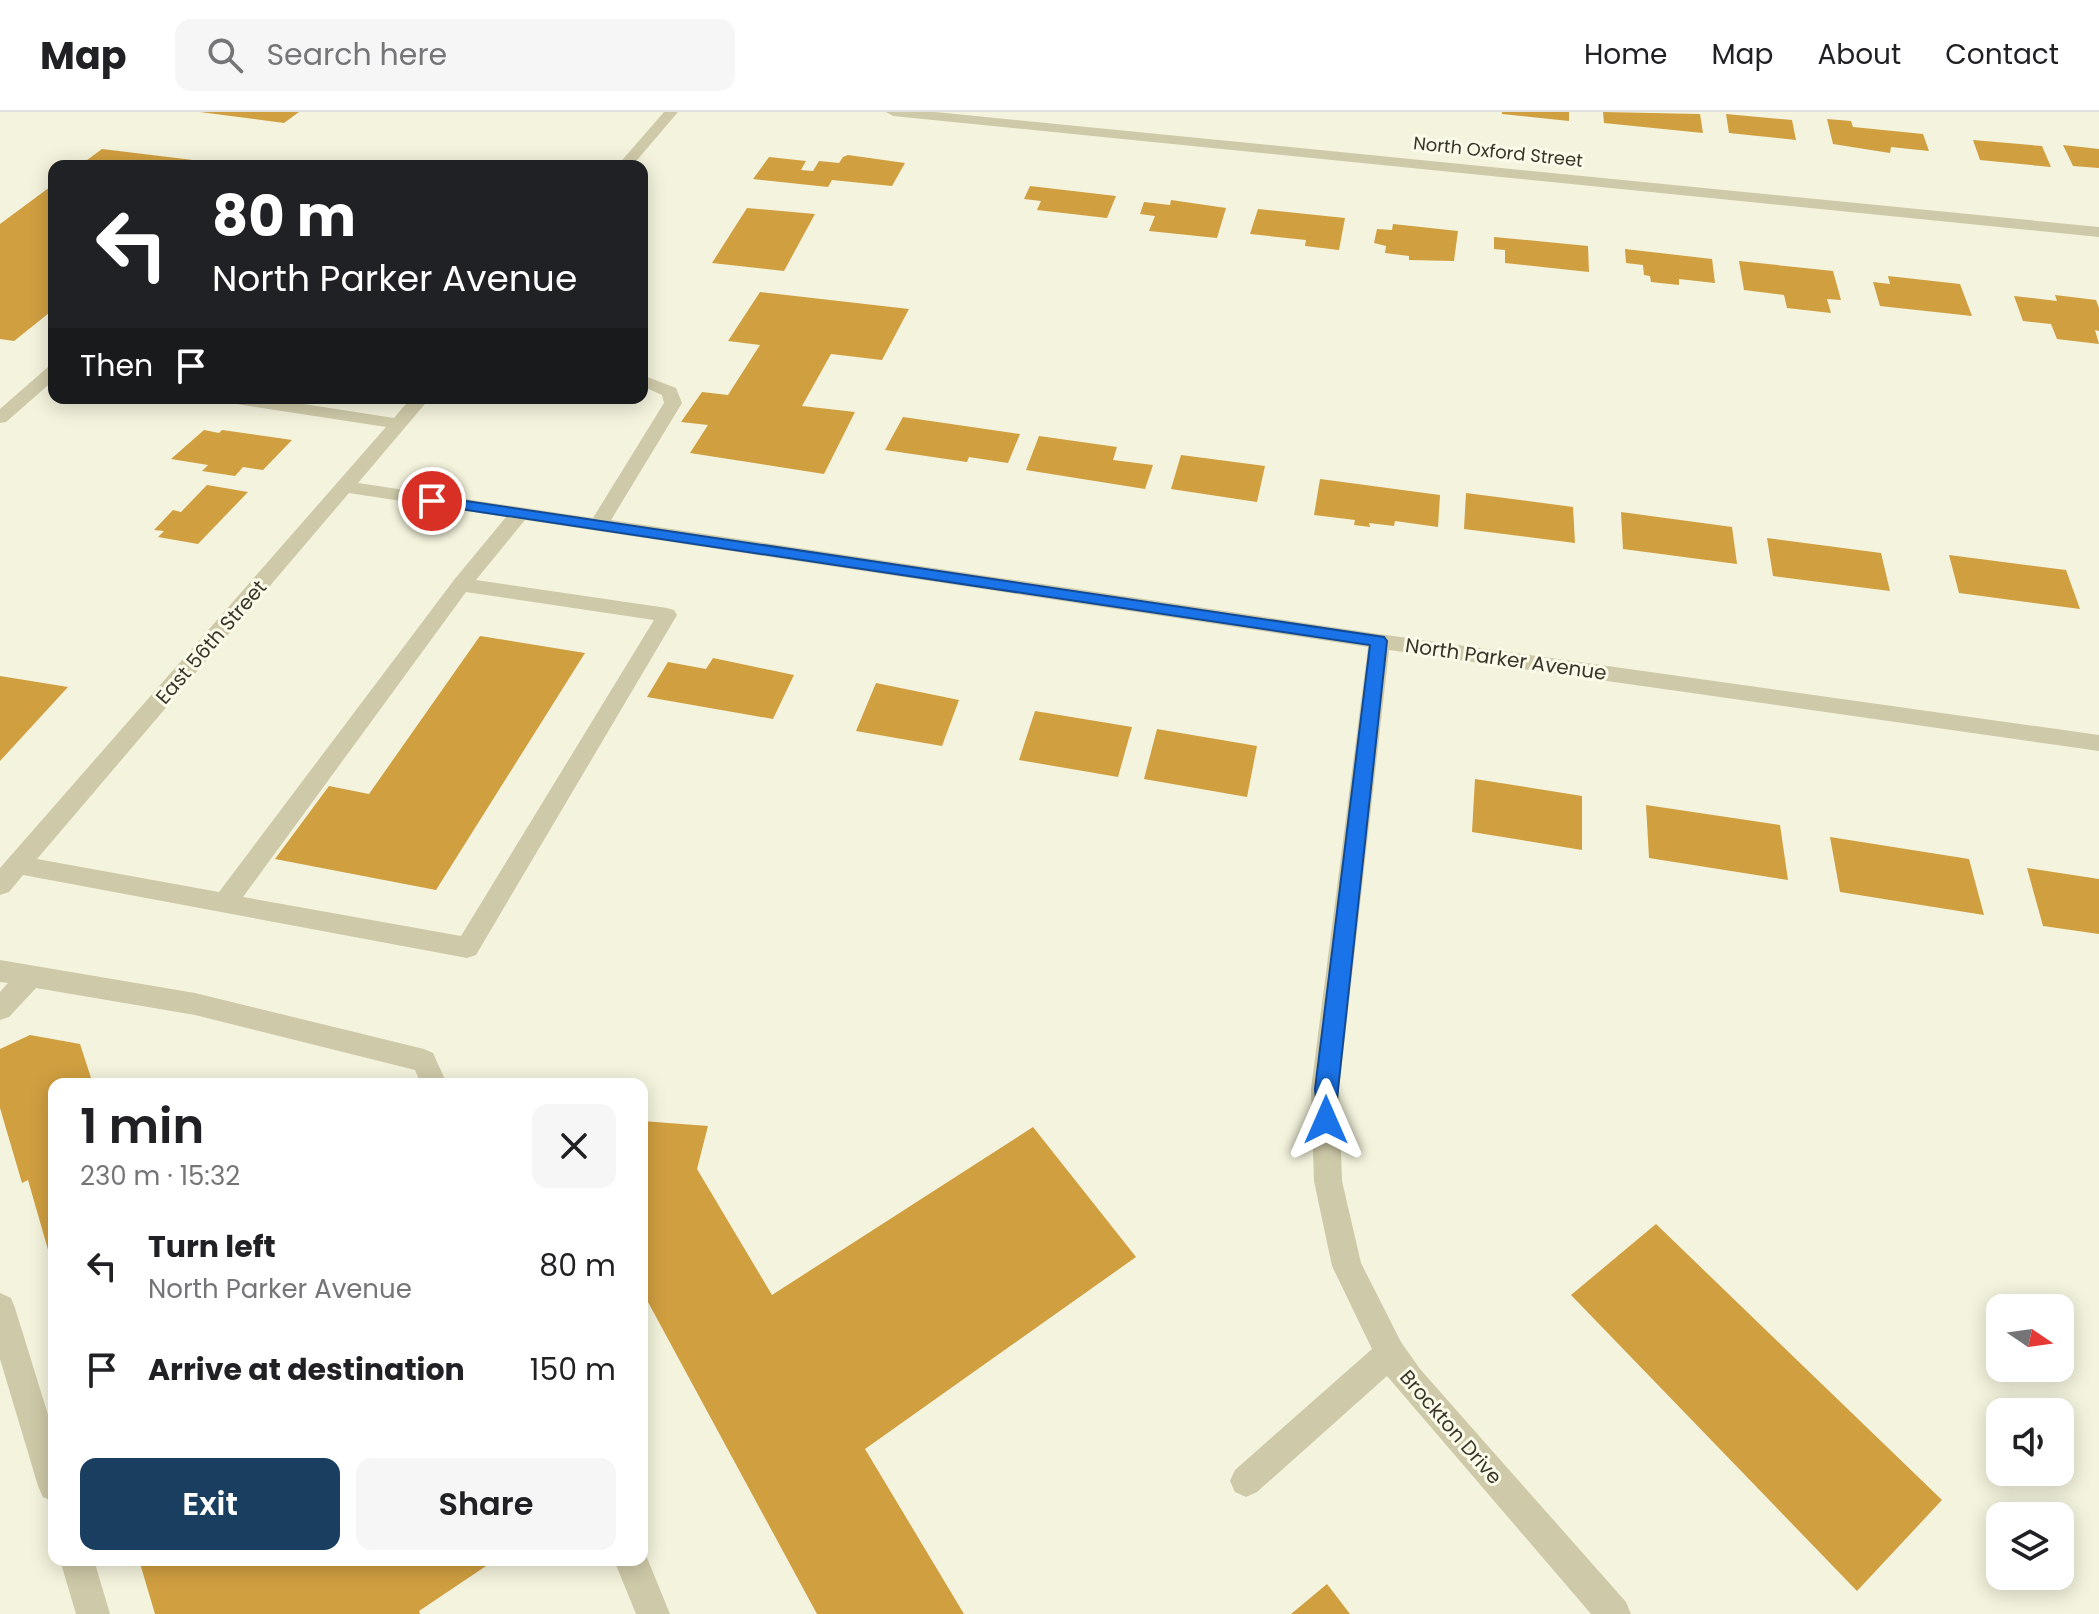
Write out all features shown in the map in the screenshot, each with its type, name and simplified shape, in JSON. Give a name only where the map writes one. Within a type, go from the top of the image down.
[{"type":"street","points":[[629,160],[671,112]]},
{"type":"street","name":"North Oxford Street","points":[[893,112],[2099,232]]},
{"type":"street","points":[[0,418],[48,376]]},
{"type":"street","points":[[598,525],[673,403],[670,392],[648,382]]},
{"type":"street","points":[[269,404],[399,424]]},
{"type":"street","name":"East 56th Street","points":[[0,885],[416,404]]},
{"type":"street","name":"North Parker Avenue","points":[[345,487],[1379,641],[2099,743]]},
{"type":"street","points":[[225,903],[461,585],[519,514]]},
{"type":"street","points":[[18,865],[467,948],[667,615],[461,585]]},
{"type":"street","name":"Brockton Drive","points":[[1379,641],[1325,1089],[1328,1181],[1347,1266],[1390,1353],[1409,1380],[1614,1614]]},
{"type":"street","points":[[0,971],[195,1004],[424,1061],[431,1078]]},
{"type":"street","points":[[0,1009],[31,976]]},
{"type":"street","points":[[0,1308],[48,1466]]},
{"type":"street","points":[[1246,1481],[1390,1353]]},
{"type":"street","points":[[79,1566],[93,1614]]},
{"type":"street","points":[[633,1566],[653,1614]]},
{"type":"building","points":[[200,112],[299,112],[284,123]]},
{"type":"building","points":[[1569,112],[1569,121],[1502,114]]},
{"type":"building","points":[[1603,112],[1700,114],[1703,133],[1604,123]]},
{"type":"building","points":[[1726,114],[1792,120],[1796,140],[1729,133]]},
{"type":"building","points":[[1827,119],[1851,121],[1853,127],[1923,134],[1929,151],[1891,147],[1890,153],[1833,144]]},
{"type":"building","points":[[1973,140],[2042,146],[2051,167],[1980,160]]},
{"type":"building","points":[[2063,145],[2099,149],[2099,168],[2073,166]]},
{"type":"building","points":[[102,149],[193,160],[87,160]]},
{"type":"building","points":[[848,155],[905,163],[892,186],[832,180],[828,187],[753,179],[769,157],[806,161],[801,170],[813,171],[819,161],[839,163]]},
{"type":"building","points":[[1030,186],[1116,196],[1107,218],[1037,210],[1041,201],[1024,199]]},
{"type":"building","points":[[48,188],[48,314],[14,341],[0,339],[0,224]]},
{"type":"building","points":[[1171,200],[1226,208],[1217,238],[1149,231],[1155,216],[1140,214],[1144,202],[1170,205]]},
{"type":"building","points":[[747,208],[815,214],[784,271],[712,263]]},
{"type":"building","points":[[1258,209],[1345,218],[1339,250],[1305,246],[1306,240],[1250,234]]},
{"type":"building","points":[[1393,224],[1458,231],[1454,261],[1409,260],[1409,256],[1385,253],[1386,246],[1374,243],[1377,229],[1392,230]]},
{"type":"building","points":[[1494,237],[1588,246],[1589,272],[1505,263],[1505,250],[1494,249]]},
{"type":"building","points":[[1625,249],[1712,259],[1715,283],[1679,279],[1679,285],[1651,282],[1650,276],[1644,275],[1643,265],[1626,263]]},
{"type":"building","points":[[1739,261],[1833,271],[1841,300],[1827,299],[1831,313],[1787,308],[1784,295],[1744,290]]},
{"type":"building","points":[[1888,276],[1960,284],[1972,316],[1880,306],[1873,282],[1890,284]]},
{"type":"building","points":[[760,292],[909,309],[882,360],[831,354],[802,406],[855,412],[824,474],[690,453],[708,425],[681,422],[702,392],[728,395],[760,345],[728,341]]},
{"type":"building","points":[[2055,295],[2096,300],[2099,331],[2095,330],[2099,344],[2057,339],[2051,324],[2023,321],[2014,296],[2057,301]]},
{"type":"building","points":[[903,417],[1020,434],[1008,463],[969,457],[967,462],[885,450]]},
{"type":"building","points":[[204,430],[292,440],[263,470],[243,467],[235,476],[202,471],[208,465],[171,459]]},
{"type":"building","points":[[1039,436],[1117,447],[1113,460],[1153,465],[1145,489],[1026,470]]},
{"type":"building","points":[[1181,455],[1265,466],[1257,502],[1171,489]]},
{"type":"building","points":[[1320,479],[1440,495],[1438,527],[1395,521],[1394,526],[1369,523],[1370,527],[1354,525],[1355,520],[1314,515]]},
{"type":"building","points":[[207,485],[248,492],[198,544],[158,537],[164,531],[154,530],[173,510],[181,512]]},
{"type":"building","points":[[1466,493],[1573,507],[1575,543],[1464,529]]},
{"type":"building","points":[[1621,512],[1732,527],[1737,564],[1623,549]]},
{"type":"building","points":[[1767,538],[1881,553],[1890,591],[1773,576]]},
{"type":"building","points":[[1949,555],[2066,570],[2080,609],[1959,593]]},
{"type":"building","points":[[480,636],[585,653],[436,890],[275,859],[329,786],[369,794]]},
{"type":"building","points":[[713,658],[794,675],[773,719],[647,697],[668,662],[706,669]]},
{"type":"building","points":[[0,676],[68,687],[0,761]]},
{"type":"building","points":[[876,683],[959,700],[942,746],[856,731]]},
{"type":"building","points":[[1035,711],[1132,727],[1118,777],[1019,760]]},
{"type":"building","points":[[1157,729],[1257,746],[1247,797],[1144,779]]},
{"type":"building","points":[[1475,779],[1582,796],[1582,850],[1472,832]]},
{"type":"building","points":[[1646,805],[1780,825],[1788,880],[1649,858]]},
{"type":"building","points":[[1830,837],[1969,859],[1984,915],[1840,892]]},
{"type":"building","points":[[2027,868],[2099,879],[2099,934],[2043,926]]},
{"type":"building","points":[[30,1035],[80,1044],[91,1078],[48,1078],[48,1250],[28,1180],[22,1183],[0,1108],[0,1049]]},
{"type":"building","points":[[648,1121],[708,1126],[697,1169],[772,1295],[1033,1127],[1136,1257],[865,1449],[964,1614],[817,1614],[648,1302]]},
{"type":"building","points":[[1656,1224],[1942,1500],[1857,1591],[1571,1295]]},
{"type":"building","points":[[141,1566],[486,1566],[419,1611],[420,1614],[155,1614]]},
{"type":"building","points":[[1327,1584],[1350,1614],[1291,1614]]},
{"type":"route","points":[[432,501],[1379,641],[1325,1089],[1326,1120]]}]
